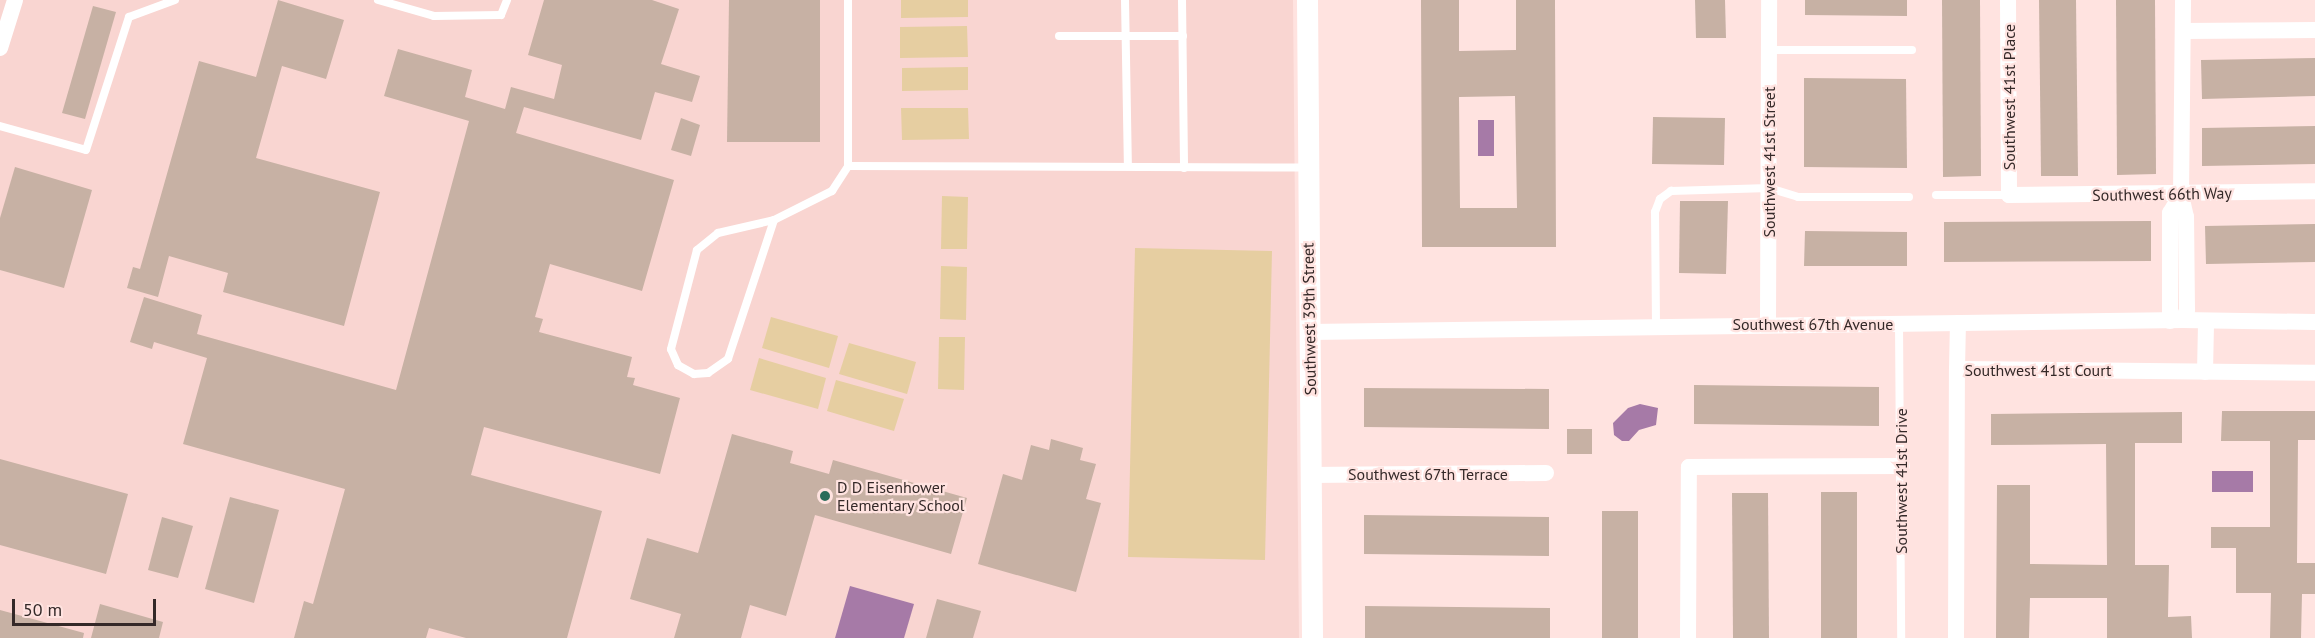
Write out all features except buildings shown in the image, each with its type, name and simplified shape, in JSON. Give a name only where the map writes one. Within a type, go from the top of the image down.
[{"type":"street","points":[[0,48],[15,0]]},
{"type":"street","name":"Southwest 39th Street","points":[[1307,0],[1312,638]]},
{"type":"street","name":"Southwest 41st Street","points":[[1768,324],[1769,0]]},
{"type":"street","name":"Southwest 41st Place","points":[[2008,0],[2009,195]]},
{"type":"street","points":[[2176,321],[2170,213],[2181,195],[2183,0]]},
{"type":"street","points":[[2183,31],[2315,30]]},
{"type":"street","name":"Southwest 66th Way","points":[[2009,195],[2181,195],[2315,191]]},
{"type":"street","name":"Southwest 67th Avenue","points":[[1310,332],[1656,325],[2315,322]]},
{"type":"street","points":[[1957,369],[1958,323]]},
{"type":"street","points":[[2205,372],[2206,323]]},
{"type":"street","name":"Southwest 41st Court","points":[[1956,638],[1957,369],[2315,373]]},
{"type":"street","points":[[1688,638],[1689,467],[1902,466]]},
{"type":"street","name":"Southwest 67th Terrace","points":[[1310,475],[1546,473]]},
{"type":"lane","points":[[0,126],[86,150],[129,17],[175,0]]},
{"type":"lane","points":[[378,0],[434,16],[501,15],[507,0]]},
{"type":"lane","points":[[774,220],[728,359],[708,373],[694,374],[678,365],[671,350],[697,250],[718,233],[774,220],[832,191],[848,166],[848,0]]},
{"type":"lane","points":[[1125,0],[1128,166]]},
{"type":"lane","points":[[1182,0],[1184,168]]},
{"type":"lane","points":[[1059,36],[1183,36]]},
{"type":"lane","points":[[1769,50],[1912,50]]},
{"type":"lane","points":[[848,166],[1307,168]]},
{"type":"lane","points":[[1656,325],[1655,212],[1660,199],[1671,191],[1769,188],[1798,197],[1910,197]]},
{"type":"lane","points":[[1936,195],[2009,195]]},
{"type":"lane","name":"Southwest 41st Drive","points":[[1899,323],[1902,466],[1900,638]]},
{"type":"shaded area","points":[[0,0],[1293,0],[1299,638],[0,638]]},
{"type":"shaded area","points":[[901,0],[968,0],[968,17],[901,18]]},
{"type":"shaded area","points":[[967,26],[968,57],[900,58],[900,27]]},
{"type":"shaded area","points":[[968,67],[968,90],[902,91],[902,68]]},
{"type":"shaded area","points":[[901,108],[968,108],[969,139],[902,140]]},
{"type":"shaded area","points":[[1478,120],[1494,120],[1494,156],[1478,156]]},
{"type":"shaded area","points":[[942,196],[968,197],[967,249],[941,249]]},
{"type":"shaded area","points":[[1135,248],[1272,251],[1265,560],[1128,557]]},
{"type":"shaded area","points":[[941,266],[967,267],[966,320],[940,319]]},
{"type":"shaded area","points":[[771,317],[838,336],[829,368],[762,348]]},
{"type":"shaded area","points":[[939,337],[965,337],[964,390],[938,389]]},
{"type":"shaded area","points":[[849,343],[916,362],[907,394],[839,374]]},
{"type":"shaded area","points":[[759,358],[826,378],[818,409],[750,390]]},
{"type":"shaded area","points":[[836,380],[904,399],[894,431],[827,411]]},
{"type":"shaded area","points":[[1640,404],[1658,408],[1656,425],[1639,430],[1629,441],[1622,441],[1614,435],[1613,423],[1628,408]]},
{"type":"shaded area","points":[[2212,471],[2253,471],[2253,492],[2212,492]]},
{"type":"shaded area","points":[[850,586],[914,604],[904,638],[835,638]]},
{"type":"place","name":"D D Eisenhower Elementary School","points":[[825,496]]}]
